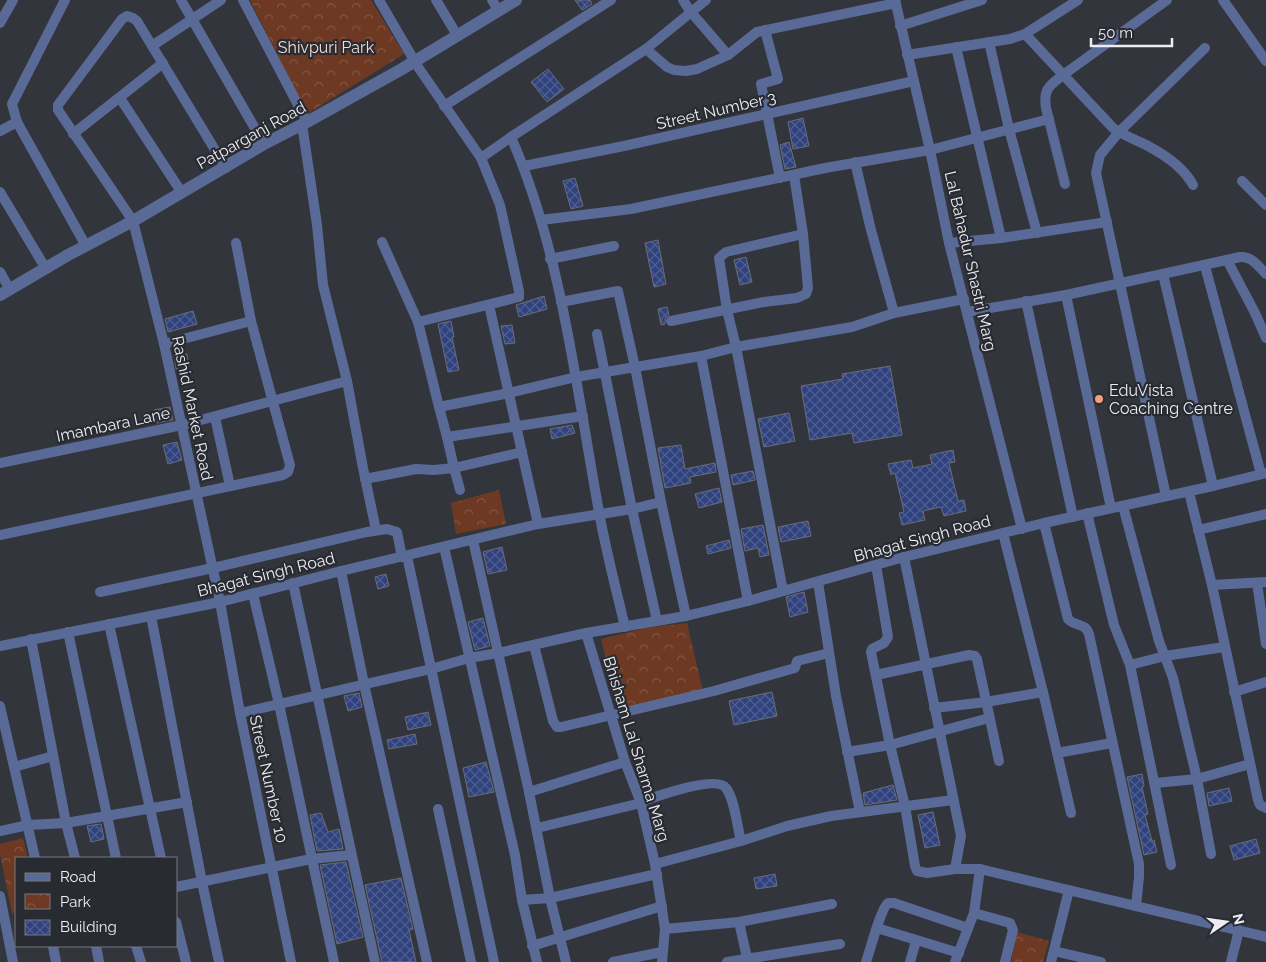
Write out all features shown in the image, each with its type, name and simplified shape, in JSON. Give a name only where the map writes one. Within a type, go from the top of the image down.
[{"type":"street","points":[[0,22],[13,0]]},
{"type":"street","points":[[65,0],[12,100],[17,122],[86,246]]},
{"type":"street","points":[[181,0],[264,144]]},
{"type":"street","points":[[152,46],[221,0]]},
{"type":"street","points":[[243,0],[304,123],[323,285],[347,381],[376,530]]},
{"type":"street","points":[[379,0],[444,106],[481,158],[500,205],[520,294],[516,299],[418,322]]},
{"type":"street","points":[[436,0],[457,35]]},
{"type":"street","name":"Patparganj Road","points":[[5,293],[86,246],[133,222],[264,144],[415,60],[457,35],[495,5],[516,0]]},
{"type":"street","points":[[444,106],[611,0]]},
{"type":"street","points":[[683,0],[690,11],[728,55]]},
{"type":"street","points":[[481,158],[646,49],[690,11],[706,0]]},
{"type":"street","points":[[900,26],[982,0]]},
{"type":"street","points":[[907,55],[1010,39],[1025,34],[1078,0]]},
{"type":"street","points":[[1065,184],[1044,98],[1046,92],[1063,75],[1167,0]]},
{"type":"street","points":[[1223,0],[1266,61]]},
{"type":"street","points":[[646,49],[667,67],[674,70],[686,71],[697,69],[728,55],[750,35],[895,1]]},
{"type":"street","name":"Lal Bahadur Shastri Marg","points":[[895,1],[930,150],[949,243],[1022,529]]},
{"type":"street","points":[[133,222],[58,110],[58,105],[122,18],[127,16],[133,18],[163,63],[226,168]]},
{"type":"street","points":[[765,30],[778,79],[761,84],[780,178]]},
{"type":"street","points":[[1025,34],[1119,132],[1149,146],[1171,161],[1190,179],[1193,185]]},
{"type":"street","points":[[989,42],[1009,129],[1037,233]]},
{"type":"street","points":[[956,47],[1001,238]]},
{"type":"street","points":[[1166,496],[1096,173],[1100,155],[1119,132],[1205,48]]},
{"type":"street","points":[[73,134],[163,63]]},
{"type":"street","name":"Street Number 3","points":[[524,166],[914,81]]},
{"type":"street","points":[[120,98],[182,193]]},
{"type":"street","points":[[541,220],[631,208],[855,162],[930,150],[1049,119]]},
{"type":"street","points":[[0,131],[17,122]]},
{"type":"street","points":[[511,137],[524,166],[541,220],[561,302],[576,376],[599,515],[625,627]]},
{"type":"street","points":[[855,162],[894,313]]},
{"type":"street","points":[[671,322],[764,302],[797,298],[806,294],[808,288],[803,234],[794,175]]},
{"type":"street","points":[[1242,181],[1266,205]]},
{"type":"street","points":[[0,192],[46,269]]},
{"type":"street","name":"Rashid Market Road","points":[[133,222],[164,344],[220,602]]},
{"type":"street","points":[[949,243],[1001,238],[1107,222]]},
{"type":"street","points":[[783,591],[718,258],[726,252],[803,234]]},
{"type":"street","points":[[382,242],[418,322],[460,490]]},
{"type":"street","points":[[0,535],[283,475],[289,469],[290,466],[274,402],[251,320],[236,244]]},
{"type":"street","points":[[550,259],[614,246]]},
{"type":"street","points":[[967,312],[1066,295],[1246,257],[1252,259],[1266,274]]},
{"type":"street","points":[[1228,260],[1266,338]]},
{"type":"street","points":[[1205,266],[1263,473]]},
{"type":"street","points":[[0,272],[5,293]]},
{"type":"street","points":[[1162,274],[1213,486]]},
{"type":"street","points":[[561,302],[618,291],[686,616]]},
{"type":"street","points":[[1066,295],[1111,508]]},
{"type":"street","points":[[439,407],[509,393],[576,376],[701,356],[852,327],[894,313],[964,299]]},
{"type":"street","points":[[1026,301],[1073,517]]},
{"type":"street","points":[[489,305],[538,524]]},
{"type":"street","points":[[164,344],[251,320]]},
{"type":"street","points":[[597,334],[632,509],[657,621]]},
{"type":"street","points":[[701,356],[748,601]]},
{"type":"street","name":"Imambara Lane","points":[[0,463],[182,425],[347,381]]},
{"type":"street","points":[[447,437],[582,416]]},
{"type":"street","points":[[215,417],[230,486]]},
{"type":"street","points":[[365,479],[416,469],[454,468],[522,452]]},
{"type":"street","name":"Bhagat Singh Road","points":[[240,714],[468,658],[686,616],[818,582],[904,556],[1087,513],[1189,492],[1263,473]]},
{"type":"street","points":[[1189,492],[1212,585],[1258,800],[1260,805],[1266,808]]},
{"type":"street","name":"Bhagat Singh Road","points":[[0,646],[220,602],[538,524],[599,515],[661,502]]},
{"type":"street","points":[[1123,506],[1159,641],[1173,678],[1197,779],[1211,854]]},
{"type":"street","points":[[1087,513],[1114,625],[1130,665],[1171,865]]},
{"type":"street","points":[[1198,530],[1266,514]]},
{"type":"street","points":[[1044,523],[1067,616],[1071,622],[1084,625],[1089,634],[1138,864],[1139,877],[1136,906]]},
{"type":"street","points":[[100,592],[376,530],[388,528],[397,532],[431,668],[494,962]]},
{"type":"street","points":[[1003,533],[1071,813]]},
{"type":"street","points":[[473,540],[529,792],[550,898],[566,962]]},
{"type":"street","points":[[444,547],[468,658],[515,855],[522,900],[537,962]]},
{"type":"street","points":[[904,556],[961,836],[955,869]]},
{"type":"street","points":[[876,565],[888,637],[884,643],[872,649],[917,871],[928,873],[955,869],[980,869],[1266,937]]},
{"type":"street","points":[[341,571],[364,684],[427,962]]},
{"type":"street","points":[[818,582],[847,752],[860,812]]},
{"type":"street","points":[[294,583],[375,962]]},
{"type":"street","points":[[1212,585],[1262,583],[1266,644]]},
{"type":"street","points":[[253,594],[280,704],[334,962]]},
{"type":"street","name":"Street Number 10","points":[[220,602],[240,714],[291,962]]},
{"type":"street","points":[[151,616],[219,962]]},
{"type":"street","points":[[108,624],[161,857]]},
{"type":"street","points":[[68,632],[116,857]]},
{"type":"street","name":"Bhisham Lal Sharma Marg","points":[[586,634],[625,762],[641,803],[656,869],[662,906],[665,930],[662,957]]},
{"type":"street","points":[[31,640],[66,823],[75,857]]},
{"type":"street","points":[[534,645],[555,725],[561,727],[714,691],[796,668],[797,661],[829,653]]},
{"type":"street","points":[[1130,665],[1165,656],[1224,647]]},
{"type":"street","points":[[876,675],[969,655],[975,656],[999,761]]},
{"type":"street","points":[[1234,692],[1266,682]]},
{"type":"street","points":[[934,708],[986,702],[1043,692]]},
{"type":"street","points":[[0,706],[35,857]]},
{"type":"street","points":[[847,752],[890,745],[989,718]]},
{"type":"street","points":[[1057,753],[1112,743]]},
{"type":"street","points":[[14,767],[53,756]]},
{"type":"street","points":[[529,792],[625,762]]},
{"type":"street","points":[[1154,783],[1197,779],[1250,764]]},
{"type":"street","points":[[536,828],[641,803],[673,791],[719,783],[725,786],[730,796],[740,841]]},
{"type":"street","points":[[522,900],[550,898],[656,869],[787,826],[831,816],[953,800]]},
{"type":"street","points":[[0,831],[28,825],[66,823],[187,802]]},
{"type":"street","points":[[438,809],[471,962]]},
{"type":"street","points":[[178,887],[311,859],[351,855]]},
{"type":"street","points":[[878,928],[957,957],[974,913],[980,869]]},
{"type":"street","points":[[1051,962],[1069,890]]},
{"type":"street","points":[[0,896],[13,962]]},
{"type":"street","points":[[866,962],[878,928],[881,911],[888,903],[894,903],[968,928]]},
{"type":"street","points":[[665,930],[739,922],[832,904]]},
{"type":"street","points":[[532,946],[662,906]]},
{"type":"street","points":[[974,913],[1010,923],[1013,930],[1005,962]]},
{"type":"street","points":[[739,922],[748,960]]},
{"type":"street","points":[[178,930],[186,962]]},
{"type":"street","points":[[1231,962],[1239,930]]},
{"type":"street","points":[[910,962],[916,941]]},
{"type":"street","points":[[727,962],[840,944]]},
{"type":"street","points":[[53,947],[56,962]]},
{"type":"street","points":[[96,947],[99,962]]},
{"type":"street","points":[[136,947],[141,962]]},
{"type":"street","points":[[1054,951],[1101,962]]},
{"type":"street","points":[[613,962],[662,957]]},
{"type":"green space","name":"Shivpuri Park","points":[[250,0],[371,0],[404,54],[307,114]]},
{"type":"green space","points":[[499,490],[506,524],[456,534],[451,503]]},
{"type":"green space","points":[[687,623],[703,691],[619,710],[601,639],[645,628]]},
{"type":"green space","points":[[23,838],[28,857],[15,857],[15,912],[12,913],[0,854],[0,844]]},
{"type":"green space","points":[[1017,932],[1049,941],[1043,962],[1011,962]]},
{"type":"building","points":[[575,0],[590,0],[592,4],[582,10]]},
{"type":"building","points":[[548,69],[564,89],[547,102],[531,82]]},
{"type":"building","points":[[803,118],[809,146],[793,149],[788,122]]},
{"type":"building","points":[[789,142],[796,167],[785,169],[780,145]]},
{"type":"building","points":[[575,178],[583,206],[571,209],[563,181]]},
{"type":"building","points":[[658,240],[666,284],[654,287],[645,243]]},
{"type":"building","points":[[746,257],[752,282],[740,285],[734,260]]},
{"type":"building","points":[[544,296],[547,309],[519,317],[516,305]]},
{"type":"building","points":[[667,307],[669,315],[665,318],[665,324],[661,325],[658,309]]},
{"type":"building","points":[[193,311],[197,324],[168,332],[165,319]]},
{"type":"building","points":[[451,321],[454,337],[452,337],[459,370],[448,372],[438,324]]},
{"type":"building","points":[[512,325],[515,343],[505,344],[501,326]]},
{"type":"building","points":[[187,354],[189,367],[176,369],[174,355]]},
{"type":"building","points":[[890,366],[902,435],[854,443],[852,433],[810,440],[801,386],[843,379],[842,374]]},
{"type":"building","points":[[170,407],[173,420],[157,423],[154,410]]},
{"type":"building","points":[[789,413],[795,441],[764,447],[758,419]]},
{"type":"building","points":[[572,425],[575,433],[552,439],[550,429]]},
{"type":"building","points":[[177,442],[182,460],[168,464],[163,445]]},
{"type":"building","points":[[681,445],[685,469],[715,463],[716,472],[690,477],[691,483],[665,488],[658,448]]},
{"type":"building","points":[[953,450],[955,462],[949,463],[958,501],[964,500],[966,511],[944,516],[941,507],[923,511],[925,520],[902,525],[899,513],[904,512],[895,473],[891,475],[888,464],[911,460],[913,468],[932,464],[930,455]]},
{"type":"building","points":[[753,471],[755,480],[733,485],[731,475]]},
{"type":"building","points":[[719,488],[722,502],[699,508],[695,494]]},
{"type":"building","points":[[808,521],[811,536],[781,542],[778,527]]},
{"type":"building","points":[[763,525],[769,555],[760,557],[758,548],[745,551],[741,529]]},
{"type":"building","points":[[729,540],[731,548],[708,554],[706,546]]},
{"type":"building","points":[[502,547],[507,570],[488,574],[483,552]]},
{"type":"building","points":[[386,574],[389,586],[378,589],[375,577]]},
{"type":"building","points":[[804,592],[808,612],[790,617],[786,597]]},
{"type":"building","points":[[483,618],[490,646],[475,650],[468,622]]},
{"type":"building","points":[[772,692],[777,716],[734,725],[729,701]]},
{"type":"building","points":[[359,693],[362,707],[348,711],[344,696]]},
{"type":"building","points":[[428,712],[431,725],[408,730],[405,717]]},
{"type":"building","points":[[415,734],[417,744],[389,749],[387,740]]},
{"type":"building","points":[[486,762],[494,792],[469,797],[463,768]]},
{"type":"building","points":[[1142,774],[1144,786],[1142,787],[1148,814],[1145,815],[1157,852],[1144,855],[1127,777]]},
{"type":"building","points":[[893,785],[897,800],[865,805],[863,793]]},
{"type":"building","points":[[1229,788],[1232,801],[1209,806],[1207,793]]},
{"type":"building","points":[[933,812],[940,845],[925,848],[918,815]]},
{"type":"building","points":[[321,813],[328,832],[339,829],[343,849],[317,851],[310,815]]},
{"type":"building","points":[[101,824],[104,839],[91,842],[87,826]]},
{"type":"building","points":[[1256,839],[1260,853],[1234,860],[1230,846]]},
{"type":"building","points":[[346,862],[363,937],[337,944],[320,865]]},
{"type":"building","points":[[775,874],[777,886],[756,889],[754,878]]},
{"type":"building","points":[[401,878],[413,929],[409,930],[416,962],[382,962],[365,885]]},
{"type":"place","name":"EduVista Coaching Centre","points":[[1099,399]]}]
